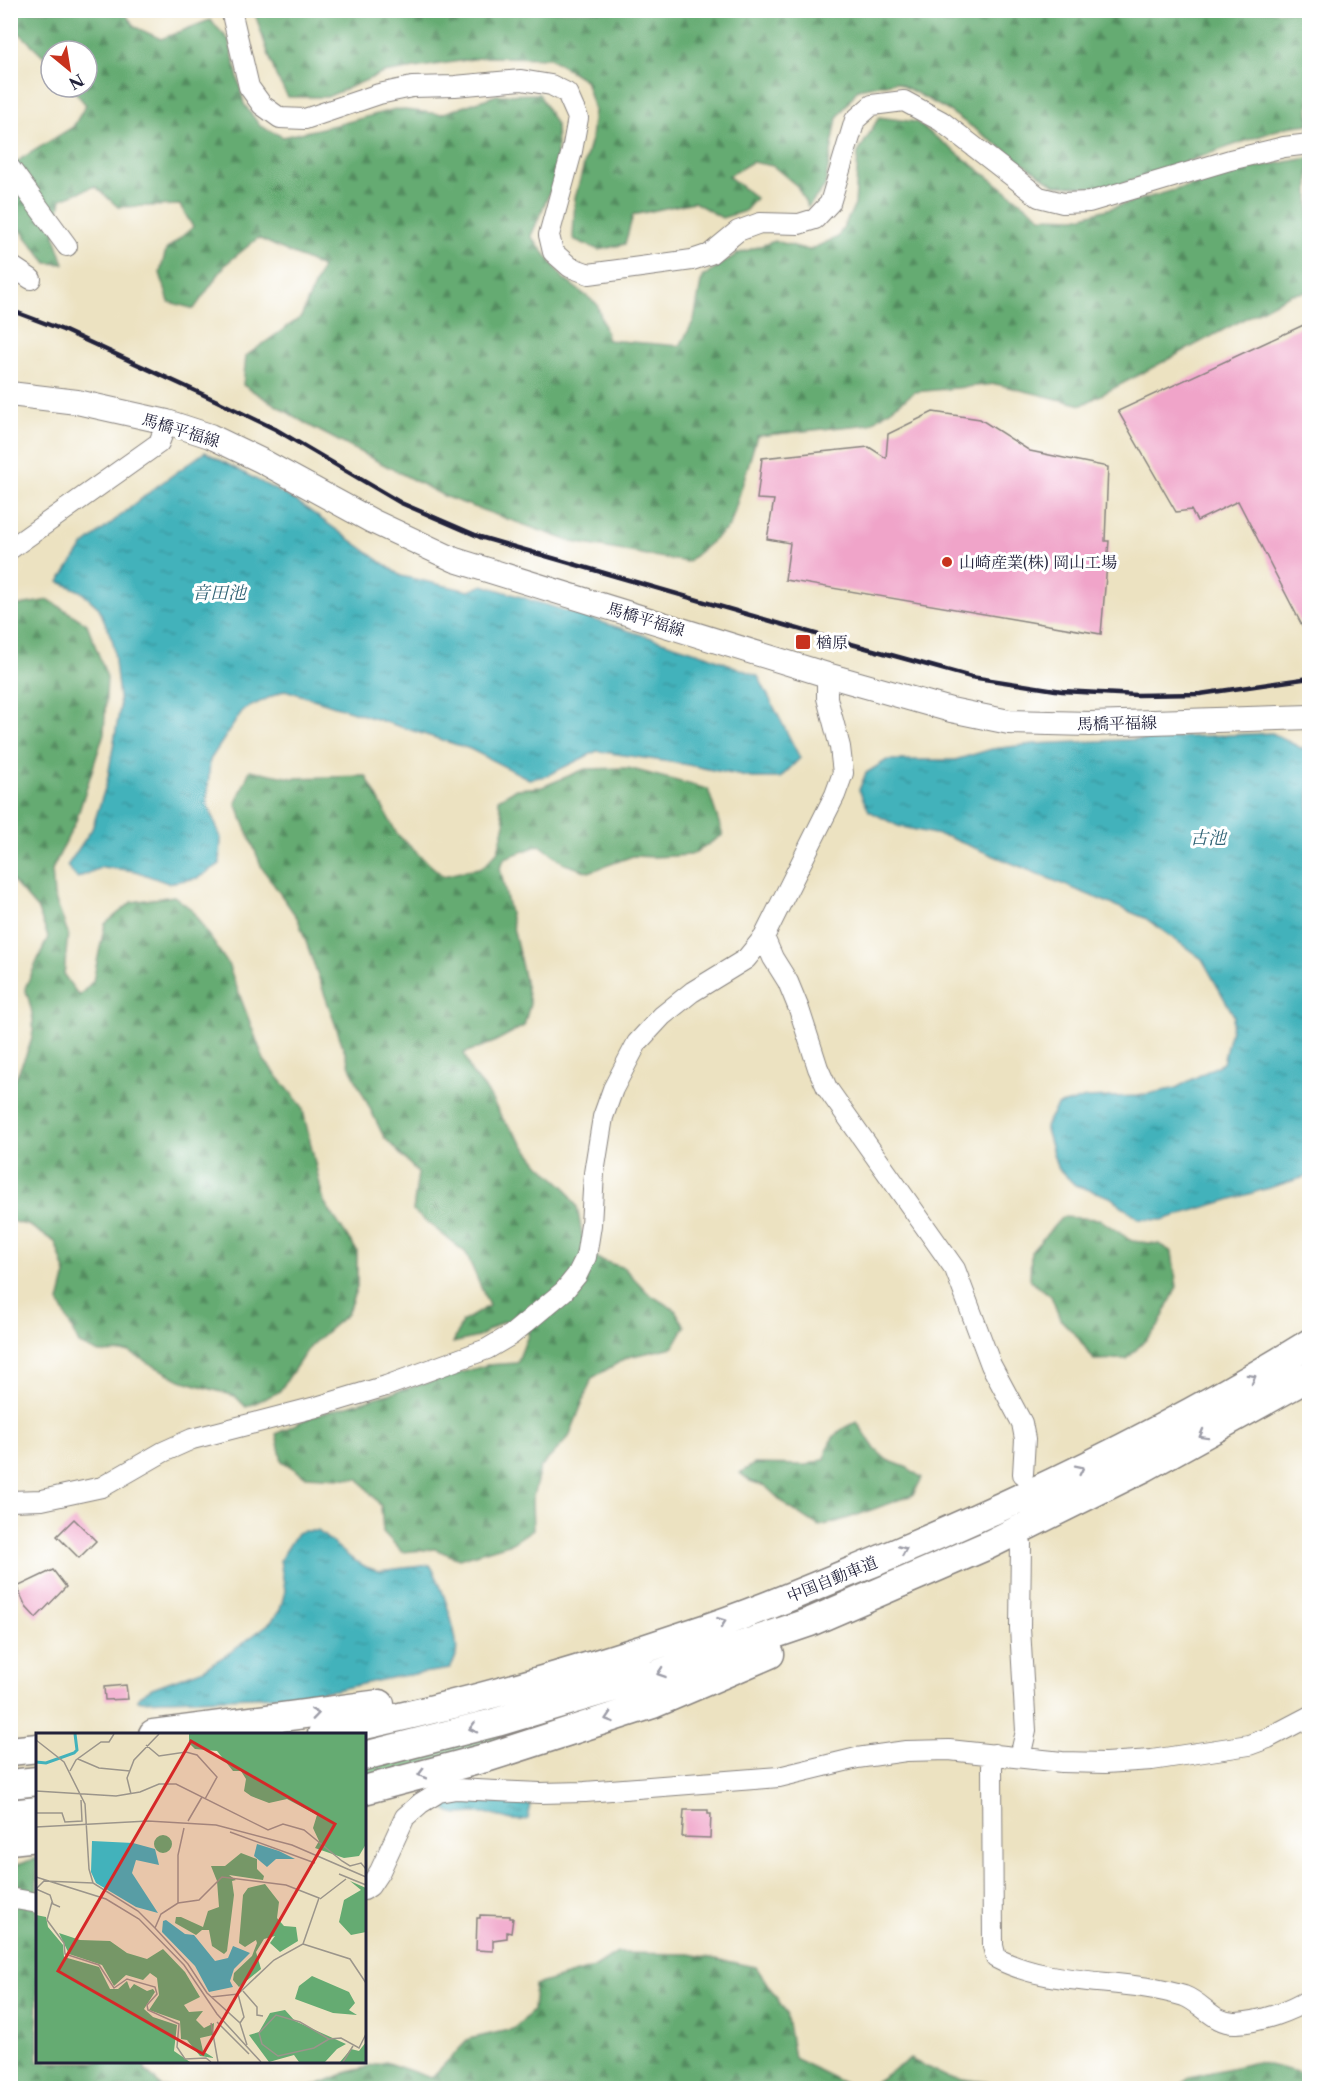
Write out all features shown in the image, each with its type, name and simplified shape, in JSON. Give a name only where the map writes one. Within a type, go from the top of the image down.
[{"type":"highway","name":"中国自動車道","points":[[327,1733],[395,1719],[536,1682],[690,1634],[811,1588],[972,1521],[1126,1447],[1262,1373],[1310,1343]]},
{"type":"highway","name":"中国自動車道","points":[[366,1755],[497,1722],[655,1676],[810,1622],[986,1546],[1145,1467],[1310,1376]]},
{"type":"highway","points":[[366,1789],[489,1756],[653,1704],[855,1617],[986,1546]]},
{"type":"highway","points":[[161,1733],[372,1706],[629,1644],[690,1634]]},
{"type":"highway","points":[[10,1751],[36,1748]]},
{"type":"highway","points":[[10,1784],[36,1781]]},
{"type":"highway","points":[[10,1814],[36,1811]]},
{"type":"highway","points":[[10,1840],[36,1837]]},
{"type":"main road","name":"馬橋平福線","points":[[10,394],[77,402],[167,422],[210,436],[252,456],[372,521],[455,560],[827,675],[951,710],[1009,722],[1090,724],[1310,717]]},
{"type":"street","points":[[231,10],[249,87],[262,105],[280,118],[305,119],[379,94],[412,87],[521,80],[550,85],[567,93],[578,118],[572,151],[549,235],[553,252],[570,267],[589,274],[692,260],[710,254],[738,231],[760,223],[799,224],[815,219],[830,203],[855,120],[872,105],[904,101],[941,121],[1039,197],[1063,203],[1089,202],[1230,160],[1284,147],[1310,144]]},
{"type":"street","points":[[10,168],[67,246]]},
{"type":"street","points":[[10,264],[31,279]]},
{"type":"street","points":[[10,549],[159,443],[167,422]]},
{"type":"street","points":[[10,1501],[42,1500],[102,1487],[163,1452],[192,1439],[316,1407],[386,1386],[487,1349],[511,1335],[564,1291],[577,1275],[586,1257],[591,1226],[594,1173],[603,1117],[613,1089],[637,1043],[662,1016],[692,992],[746,959],[765,936],[835,795],[843,773],[840,747],[827,698],[827,675]]},
{"type":"street","points":[[765,936],[773,958],[788,982],[827,1088],[955,1269],[991,1365],[1022,1423],[1023,1474]]},
{"type":"street","points":[[1020,1757],[1026,1731],[1020,1628],[1022,1543]]},
{"type":"street","points":[[366,1889],[380,1872],[405,1817],[438,1792],[456,1789],[540,1793],[597,1791],[779,1777],[857,1758],[906,1751],[949,1750],[1062,1762],[1105,1764],[1152,1760],[1249,1745],[1268,1738],[1310,1716]]},
{"type":"street","points":[[993,1754],[993,1946],[996,1958],[1012,1966],[1040,1973],[1153,1988],[1187,1997],[1222,2022],[1235,2023],[1265,2018],[1310,1999]]},
{"type":"street","points":[[10,1898],[36,1903]]},
{"type":"green space","points":[[10,11],[123,11],[135,27],[161,39],[210,20],[229,40],[244,104],[260,126],[283,137],[395,109],[441,114],[497,95],[539,94],[556,125],[558,173],[531,236],[564,279],[597,304],[608,340],[680,346],[694,320],[702,277],[737,254],[775,241],[809,250],[838,237],[855,205],[858,153],[879,117],[916,122],[1041,217],[1076,218],[1252,168],[1309,158],[1309,292],[1291,294],[1082,405],[996,384],[915,392],[870,424],[757,436],[730,526],[687,562],[572,542],[446,497],[310,426],[243,385],[246,356],[301,317],[322,267],[258,238],[226,264],[194,309],[169,302],[160,273],[166,250],[193,227],[180,205],[118,207],[95,186],[61,199],[55,237],[64,264],[47,263],[18,227],[11,204],[11,168],[22,158],[73,127],[86,105],[81,99],[99,99],[99,39],[39,39],[39,52],[11,25]]},
{"type":"green space","points":[[254,11],[1309,11],[1309,124],[1286,127],[1110,188],[1055,185],[949,111],[896,82],[858,89],[837,118],[825,186],[808,207],[797,186],[773,166],[752,162],[728,176],[756,198],[745,211],[722,218],[694,202],[633,215],[625,244],[599,250],[573,239],[575,198],[591,139],[594,110],[585,80],[550,58],[486,57],[383,73],[327,97],[288,97],[276,76]]},
{"type":"green space","points":[[49,600],[87,624],[107,677],[104,733],[76,821],[52,870],[54,896],[68,933],[64,975],[79,996],[93,981],[105,924],[132,902],[174,896],[191,909],[228,964],[264,1060],[302,1106],[324,1202],[357,1251],[357,1287],[347,1314],[310,1346],[279,1392],[246,1407],[235,1396],[180,1380],[129,1352],[99,1353],[79,1344],[59,1302],[66,1274],[55,1242],[30,1226],[11,1221],[11,1083],[14,1082],[26,1056],[32,1036],[33,1016],[25,988],[48,937],[38,910],[11,879],[11,610],[14,606]]},
{"type":"green space","points":[[628,768],[708,789],[723,835],[691,855],[633,856],[589,872],[565,864],[540,845],[505,858],[500,868],[530,1004],[524,1026],[492,1043],[464,1053],[471,1072],[487,1091],[502,1118],[540,1165],[565,1187],[577,1207],[584,1244],[600,1260],[624,1268],[649,1294],[675,1310],[685,1326],[673,1347],[628,1357],[592,1378],[569,1437],[540,1468],[532,1501],[533,1529],[512,1543],[459,1559],[435,1549],[402,1552],[383,1532],[381,1506],[359,1479],[305,1476],[282,1461],[276,1434],[310,1417],[487,1365],[517,1363],[529,1333],[503,1321],[478,1337],[453,1343],[462,1322],[489,1306],[466,1253],[413,1211],[418,1173],[384,1137],[352,1072],[298,919],[262,868],[236,803],[250,770],[292,778],[366,776],[397,834],[443,876],[483,867],[498,851],[505,824],[498,799],[516,789],[542,787],[585,769]]},
{"type":"green space","points":[[1062,1217],[1099,1219],[1132,1241],[1159,1244],[1172,1252],[1177,1287],[1158,1327],[1127,1359],[1094,1360],[1076,1335],[1060,1319],[1051,1296],[1030,1281],[1031,1252]]},
{"type":"green space","points":[[857,1422],[875,1449],[887,1460],[908,1468],[922,1478],[913,1495],[819,1526],[788,1507],[765,1486],[750,1481],[740,1473],[754,1464],[807,1465],[825,1459],[828,1446],[839,1431]]},
{"type":"green space","points":[[666,1686],[366,1782],[366,1768]]},
{"type":"green space","points":[[36,1858],[36,2063],[145,2063],[145,2070],[162,2087],[183,2088],[11,2088],[10,1867]]},
{"type":"green space","points":[[617,1953],[690,1954],[756,1967],[786,2012],[794,2058],[854,2088],[309,2088],[346,2073],[385,2062],[431,2078],[469,2039],[513,2029],[533,2011],[535,1985],[594,1968]]},
{"type":"green space","points":[[910,2059],[947,2077],[1032,2088],[866,2088]]},
{"type":"green space","points":[[1257,2062],[1309,2075],[1309,2088],[1178,2088],[1190,2077]]},
{"type":"water","name":"音田池","points":[[205,452],[296,501],[401,576],[469,591],[483,585],[706,655],[758,676],[800,758],[780,778],[752,778],[683,764],[597,751],[546,776],[529,779],[470,749],[285,690],[243,710],[210,760],[207,803],[221,838],[220,864],[198,878],[168,883],[135,871],[102,867],[77,878],[67,866],[92,829],[107,782],[120,707],[113,642],[99,608],[80,591],[59,582],[83,546],[156,487]]},
{"type":"water","name":"古池","points":[[1272,733],[1309,750],[1309,1176],[1162,1220],[1139,1219],[1110,1197],[1075,1185],[1057,1167],[1045,1126],[1057,1106],[1086,1098],[1138,1096],[1176,1088],[1223,1063],[1234,1016],[1202,959],[1145,918],[948,837],[898,826],[869,811],[859,790],[866,773],[887,760],[955,760],[992,749],[1034,744]]},
{"type":"water","points":[[318,1531],[352,1559],[378,1571],[430,1565],[444,1596],[455,1636],[456,1655],[450,1669],[395,1677],[335,1690],[282,1696],[138,1700],[139,1696],[152,1688],[204,1669],[271,1622],[280,1610],[285,1591],[280,1560],[297,1533]]},
{"type":"water","points":[[446,1801],[528,1803],[531,1805],[528,1819],[517,1820],[485,1813],[453,1813],[444,1808]]},
{"type":"building","points":[[1310,322],[1310,641],[1238,501],[1197,521],[1191,510],[1176,512],[1118,411]]},
{"type":"building","points":[[933,412],[980,419],[1030,451],[1108,467],[1105,541],[1109,541],[1101,634],[785,580],[790,543],[767,539],[774,500],[757,499],[762,458],[869,447],[886,458],[888,434]]},
{"type":"building","points":[[74,1519],[96,1541],[79,1558],[57,1536]]},
{"type":"building","points":[[53,1570],[66,1587],[36,1618],[26,1607],[17,1587]]},
{"type":"building","points":[[126,1685],[128,1699],[105,1700],[104,1687]]},
{"type":"building","points":[[684,1810],[708,1810],[708,1814],[711,1814],[710,1838],[682,1837]]},
{"type":"building","points":[[480,1915],[513,1918],[511,1933],[507,1932],[507,1938],[493,1940],[493,1951],[476,1950],[477,1918],[480,1918]]},
{"type":"railway","points":[[10,310],[63,330],[215,400],[275,429],[401,503],[480,537],[826,637],[971,677],[1062,691],[1137,695],[1200,694],[1310,678]]},
{"type":"place","name":"山崎産業(株) 岡山工場","points":[[947,562]]},
{"type":"place","name":"楢原","points":[[803,642]]}]
